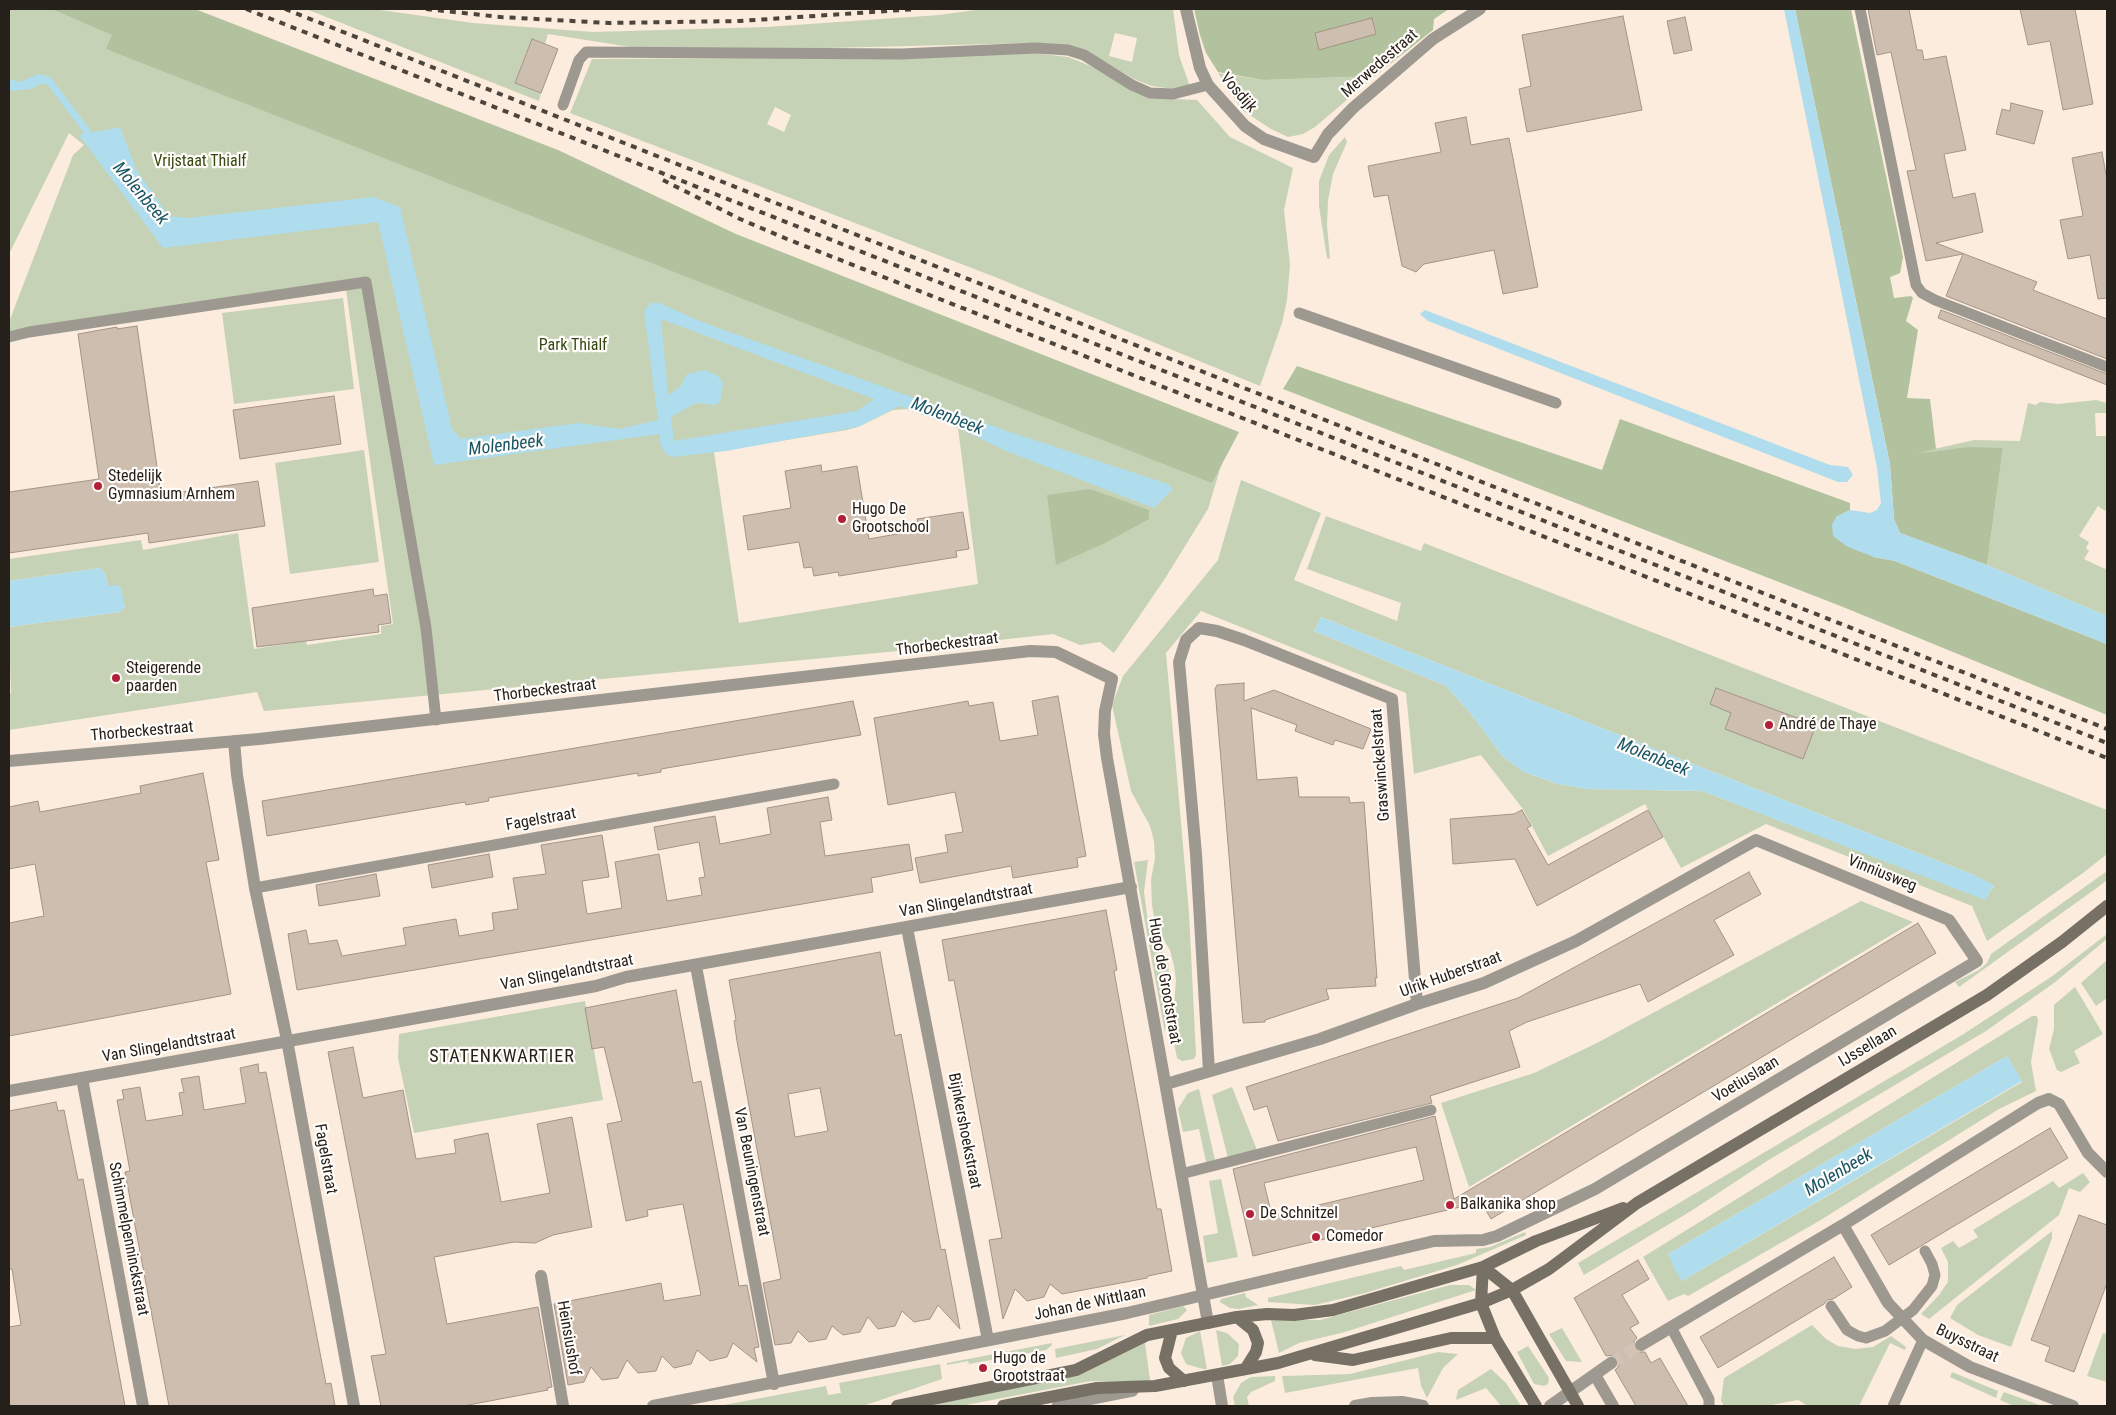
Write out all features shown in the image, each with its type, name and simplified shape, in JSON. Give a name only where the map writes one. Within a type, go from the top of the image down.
[{"type":"main road","name":"IJssellaan","points":[[1637,1203],[1987,995],[2062,942],[2107,906]]},
{"type":"main road","points":[[897,1406],[1076,1370],[1139,1337],[1237,1317],[1267,1314],[1294,1315],[1334,1310],[1483,1267],[1536,1241],[1637,1203]]},
{"type":"main road","points":[[1003,1406],[1097,1388],[1155,1386],[1246,1368],[1278,1364],[1481,1303],[1512,1290],[1549,1269],[1637,1203]]},
{"type":"main road","points":[[1483,1267],[1512,1290],[1578,1406]]},
{"type":"main road","points":[[1483,1267],[1481,1303],[1495,1338],[1536,1406]]},
{"type":"main road","points":[[1237,1317],[1253,1330],[1258,1344],[1256,1352],[1246,1368]]},
{"type":"main road","points":[[1172,1330],[1165,1358],[1169,1368],[1184,1381]]},
{"type":"main road","points":[[1308,1355],[1353,1360],[1451,1338],[1495,1338]]},
{"type":"street","name":"Vosdijk","points":[[1186,9],[1200,68],[1208,85],[1245,126],[1264,139],[1314,157]]},
{"type":"street","name":"Merwedestraat","points":[[1314,157],[1328,134],[1353,108],[1434,39],[1480,9]]},
{"type":"street","name":"Graswinckelstraat","points":[[1199,628],[1217,630],[1244,640],[1392,700],[1417,1004]]},
{"type":"street","name":"Hugo de Grootstraat","points":[[1199,628],[1186,640],[1180,662],[1196,854],[1209,1072]]},
{"type":"street","name":"Thorbeckestraat","points":[[9,761],[234,741],[436,720],[1030,651],[1056,652],[1081,664]]},
{"type":"street","name":"Hugo de Grootstraat","points":[[1081,664],[1112,679],[1105,711],[1104,734],[1208,1323]]},
{"type":"street","name":"Fagelstraat","points":[[234,741],[236,775],[255,888],[287,1040],[354,1406]]},
{"type":"street","name":"Ulrik Huberstraat","points":[[1166,1084],[1320,1039],[1417,1004],[1484,983],[1576,941],[1756,840]]},
{"type":"street","name":"Vinniusweg","points":[[1756,840],[1949,920],[1977,961]]},
{"type":"street","name":"Van Slingelandtstraat","points":[[9,1091],[1131,887]]},
{"type":"street","name":"Bijnkershoekstraat","points":[[907,928],[988,1340]]},
{"type":"street","name":"Voetiuslaan","points":[[1528,1222],[1596,1189],[1977,961]]},
{"type":"street","name":"Van Beuningenstraat","points":[[696,966],[774,1384]]},
{"type":"street","name":"Schimmelpenninckstraat","points":[[82,1078],[143,1406]]},
{"type":"street","points":[[1640,1345],[1843,1225],[2038,1103],[2049,1099],[2059,1104],[2088,1153],[2107,1170]]},
{"type":"street","name":"Johan de Wittlaan","points":[[653,1406],[1085,1322],[1248,1286],[1434,1241],[1483,1240],[1528,1222]]},
{"type":"street","name":"Buysstraat","points":[[1843,1225],[1888,1303],[1902,1320],[1923,1340],[1970,1367],[2073,1406]]},
{"type":"street","name":"Heinsiushof","points":[[541,1276],[564,1406]]},
{"type":"street","points":[[1550,1406],[1610,1364]]},
{"type":"street","points":[[1216,1375],[1222,1406]]},
{"type":"street","points":[[1595,1375],[1613,1406]]},
{"type":"street","points":[[1355,1406],[1372,1403],[1402,1402],[1423,1406]]},
{"type":"lane","points":[[1860,9],[1916,285],[1922,293],[1936,300],[2107,367]]},
{"type":"lane","points":[[563,105],[579,60],[586,52],[900,54],[1036,48],[1068,50],[1084,55],[1132,85],[1150,92],[1173,94],[1208,85]]},
{"type":"lane","points":[[9,337],[29,332],[366,282],[426,628],[436,720]]},
{"type":"lane","points":[[1299,313],[1556,403]]},
{"type":"lane","name":"Fagelstraat","points":[[255,888],[834,784]]},
{"type":"lane","points":[[1181,1174],[1431,1110]]},
{"type":"lane","points":[[1831,1306],[1847,1330],[1858,1336],[1866,1338],[1885,1331],[1902,1320],[1932,1286],[1935,1275],[1925,1251]]},
{"type":"lane","points":[[1671,1327],[1709,1399],[1709,1406]]},
{"type":"lane","points":[[1893,1406],[1923,1340]]},
{"type":"lane","points":[[1056,1406],[1155,1386]]},
{"type":"green space","name":"Park Thialf","points":[[9,9],[180,9],[381,95],[1231,432],[1208,509],[1164,580],[1114,653],[1100,642],[1080,645],[1053,634],[990,641],[989,636],[983,641],[898,651],[264,711],[257,692],[9,730],[9,694],[11,693],[9,627],[120,612],[125,607],[108,586],[105,573],[100,568],[9,581],[9,559],[141,540],[143,550],[238,533],[254,649],[306,641],[307,645],[381,634],[381,626],[393,624],[346,290],[9,332],[9,322],[73,155],[84,145],[69,133],[9,254]],"holes":[[[907,409],[958,428],[978,584],[739,623],[714,452],[847,430],[858,427],[893,410]]]},
{"type":"green space","points":[[52,9],[195,9],[558,150],[736,234],[1239,432],[1212,483],[106,49],[112,35]]},
{"type":"green space","points":[[306,9],[373,9],[473,23],[593,32],[766,27],[939,15],[983,9],[1173,9],[1179,55],[1190,87],[1173,89],[1152,86],[1136,80],[1098,58],[1036,43],[786,49],[637,48],[548,34],[545,44],[532,39],[515,83],[541,93],[539,101]],"holes":[[[1115,33],[1137,38],[1132,62],[1109,56]]]},
{"type":"green space","points":[[1194,9],[1449,9],[1434,19],[1433,30],[1375,76],[1263,80],[1218,72],[1206,53]]},
{"type":"green space","points":[[1795,9],[1851,9],[1903,257],[1900,273],[1890,277],[1894,298],[1911,296],[1913,298],[1906,321],[1918,330],[1907,398],[1930,399],[1936,449],[1915,454],[1968,447],[2003,448],[1987,565],[1900,533],[1894,519],[1890,464]]},
{"type":"green space","points":[[1032,53],[1068,57],[1174,99],[1197,100],[1230,137],[1293,168],[1284,210],[1290,265],[1287,300],[1282,323],[1260,386],[995,277],[570,113],[592,59],[901,57]],"holes":[[[775,107],[791,115],[784,132],[767,124]]]},
{"type":"green space","points":[[1218,73],[1263,80],[1375,76],[1315,127],[1303,134],[1288,137],[1271,129],[1242,110]]},
{"type":"green space","points":[[1345,137],[1347,142],[1333,174],[1328,200],[1327,225],[1330,259],[1327,258],[1319,206],[1319,181],[1329,155]]},
{"type":"green space","points":[[343,298],[354,389],[234,404],[222,313]]},
{"type":"green space","points":[[1297,366],[1602,470],[1620,419],[1850,503],[1850,510],[1836,517],[1874,557],[1895,561],[2107,644],[2107,715],[1843,607],[1283,389]]},
{"type":"green space","points":[[2096,400],[2107,403],[2107,413],[2095,413],[2096,436],[2107,436],[2107,507],[2105,511],[2098,506],[2079,536],[2089,542],[2086,548],[2089,551],[2084,559],[2105,569],[2107,566],[2107,616],[1987,565],[2003,448],[1908,455],[1974,440],[2020,441],[2028,403],[2036,405],[2040,402],[2058,404]]},
{"type":"green space","points":[[364,450],[379,562],[290,574],[275,463]]},
{"type":"green space","points":[[1241,480],[1321,513],[1294,580],[1397,621],[1401,603],[1307,569],[1326,516],[1421,551],[1424,543],[2107,810],[2107,854],[1987,941],[1972,906],[1766,824],[1681,868],[1645,804],[1548,856],[1523,809],[1481,755],[1414,774],[1406,693],[1201,611],[1166,653],[1189,913],[1196,1055],[1194,1059],[1182,1061],[1177,1058],[1172,1033],[1176,980],[1174,966],[1170,950],[1156,927],[1152,905],[1151,880],[1155,858],[1154,841],[1150,826],[1131,791],[1112,705],[1123,676],[1218,560]],"holes":[[[1321,617],[1974,875],[1994,886],[1985,899],[1702,791],[1587,789],[1558,784],[1524,772],[1503,757],[1471,714],[1446,686],[1314,631]]]},
{"type":"green space","points":[[1090,489],[1149,510],[1149,519],[1105,543],[1056,565],[1047,495]]},
{"type":"green space","points":[[1148,860],[1144,892],[1148,921],[1150,931],[1168,962],[1169,975],[1165,1033],[1134,862]]},
{"type":"green space","points":[[2107,871],[2107,880],[2098,887],[1959,987],[1955,982],[1979,970],[1987,963],[1991,954]]},
{"type":"green space","points":[[1861,901],[1913,922],[1469,1187],[1441,1103],[1534,1073],[1597,1043]]},
{"type":"green space","points":[[2107,934],[2107,939],[2054,983],[1986,1031],[1767,1161],[1691,1211],[1584,1275],[1578,1263],[1962,1035],[2051,977]]},
{"type":"green space","points":[[2107,960],[2107,998],[2096,1006],[2081,983]]},
{"type":"green space","points":[[2075,987],[2103,1034],[2074,1051],[2080,1063],[2061,1072],[2057,1070],[2049,1049],[2054,1029],[2054,1005]]},
{"type":"green space","points":[[585,1001],[603,1100],[414,1133],[398,1058],[399,1034]]},
{"type":"green space","points":[[2032,1016],[2037,1016],[2038,1021],[2031,1062],[2036,1091],[1999,1109],[1819,1221],[1688,1296],[1684,1294],[1668,1301],[1643,1257]],"holes":[[[2007,1056],[2022,1082],[1682,1281],[1668,1254]]]},
{"type":"green space","points":[[1232,1087],[1257,1150],[1228,1158],[1212,1095]]},
{"type":"green space","points":[[1199,1089],[1215,1160],[1206,1162],[1199,1129],[1183,1132],[1178,1109],[1188,1093]]},
{"type":"green space","points":[[2083,1173],[2090,1182],[2080,1192],[2069,1188],[2059,1215],[1929,1319],[1921,1314],[1939,1295],[1948,1282],[1948,1262],[1941,1248],[1953,1241],[1959,1248],[1978,1237],[1973,1230],[2053,1181],[2059,1188]]},
{"type":"green space","points":[[1221,1179],[1238,1257],[1207,1263],[1203,1236],[1218,1233],[1209,1181]]},
{"type":"green space","points":[[2052,1231],[2052,1238],[2011,1347],[1978,1335],[1950,1318],[1957,1305]]},
{"type":"green space","points":[[1525,1232],[1526,1235],[1457,1265],[1365,1293],[1315,1305],[1268,1302],[1268,1298],[1401,1266],[1404,1270],[1476,1253],[1476,1249],[1490,1247]]},
{"type":"green space","points":[[1450,1285],[1469,1285],[1476,1290],[1345,1332],[1299,1343],[1279,1353],[1271,1320],[1320,1320]]},
{"type":"green space","points":[[1245,1293],[1246,1297],[1258,1305],[1239,1309],[1230,1308],[1220,1302],[1221,1299]]},
{"type":"green space","points":[[1183,1306],[1187,1310],[1178,1319],[1149,1326],[1149,1315]]},
{"type":"green space","points":[[1812,1325],[1826,1339],[1838,1346],[1856,1349],[1873,1347],[1891,1336],[1906,1347],[1905,1350],[1890,1343],[1859,1406],[1808,1406],[1798,1400],[1766,1406],[1724,1406],[1721,1401],[1724,1378]]},
{"type":"green space","points":[[1562,1328],[1582,1362],[1566,1361],[1549,1334]]},
{"type":"green space","points":[[1216,1330],[1227,1333],[1239,1344],[1238,1356],[1230,1364],[1222,1366]]},
{"type":"green space","points":[[1200,1331],[1207,1369],[1186,1364],[1181,1353],[1186,1338]]},
{"type":"green space","points":[[2103,1333],[2107,1334],[2107,1382],[2087,1376]]},
{"type":"green space","points":[[1125,1335],[1097,1349],[1056,1358],[1055,1349]]},
{"type":"green space","points":[[1052,1343],[1046,1350],[969,1364],[968,1361],[947,1365],[947,1363]]},
{"type":"green space","points":[[1145,1343],[1150,1380],[1133,1382],[1091,1381],[961,1406],[918,1406],[1077,1376]]},
{"type":"green space","points":[[1528,1346],[1549,1378],[1548,1384],[1544,1386],[1534,1384],[1517,1352]]},
{"type":"green space","points":[[1438,1352],[1458,1354],[1443,1368],[1427,1398],[1421,1386],[1418,1368],[1285,1393],[1282,1376],[1350,1374]]},
{"type":"green space","points":[[940,1364],[942,1379],[863,1406],[718,1406],[826,1386],[828,1395],[841,1393],[839,1383]]},
{"type":"green space","points":[[1491,1369],[1506,1383],[1521,1406],[1501,1406],[1486,1388],[1456,1400],[1458,1390]]},
{"type":"green space","points":[[1952,1372],[1998,1391],[1996,1398],[1950,1377]]},
{"type":"green space","points":[[1275,1376],[1275,1381],[1251,1392],[1247,1397],[1249,1406],[1235,1406],[1233,1397],[1241,1383],[1251,1377]]},
{"type":"green space","points":[[2004,1392],[2042,1406],[2014,1406],[2000,1400]]},
{"type":"water","points":[[1784,9],[1795,9],[1890,465],[1894,519],[1900,533],[1987,565],[2107,616],[2107,644],[1895,561],[1874,557],[1848,547],[1833,536],[1832,525],[1836,517],[1850,510],[1870,513],[1877,510],[1881,503],[1877,468]]},
{"type":"water","points":[[39,74],[51,77],[32,89],[9,91],[9,79],[19,82]]},
{"type":"water","points":[[120,127],[137,171],[169,216],[188,218],[373,197],[400,207],[452,429],[461,439],[578,423],[619,429],[658,420],[644,311],[651,303],[659,303],[707,324],[1007,431],[1168,484],[1173,489],[1154,508],[1006,451],[958,428],[900,406],[858,427],[726,451],[671,457],[664,452],[660,443],[660,434],[434,465],[378,222],[163,248],[79,135]],"holes":[[[661,319],[875,399],[856,411],[674,441],[671,417],[696,403],[714,405],[720,402],[723,383],[717,375],[704,370],[687,374],[680,387],[668,395]]]},
{"type":"water","points":[[1425,310],[1830,465],[1848,467],[1853,475],[1847,482],[1838,482],[1428,321],[1420,314]]},
{"type":"water","points":[[100,568],[105,573],[108,586],[117,585],[121,588],[125,607],[120,612],[9,627],[9,581]]},
{"type":"water","points":[[1321,617],[1974,875],[1994,885],[1985,900],[1702,791],[1587,789],[1558,784],[1524,772],[1503,757],[1471,714],[1446,686],[1314,631]]},
{"type":"water","points":[[2007,1056],[2022,1081],[1682,1281],[1668,1254]]},
{"type":"building","points":[[1868,9],[1909,9],[1917,50],[1922,50],[1924,60],[1946,56],[1966,150],[1944,154],[1953,198],[1975,193],[1983,232],[1936,243],[2037,282],[2033,290],[2107,319],[2107,359],[1946,296],[1963,254],[1926,261],[1907,171],[1916,170],[1891,52],[1877,55]]},
{"type":"building","points":[[2020,9],[2075,9],[2093,104],[2063,110],[2050,41],[2028,45]]},
{"type":"building","points":[[1623,16],[1642,110],[1527,132],[1519,89],[1531,86],[1522,35]]},
{"type":"building","points":[[1685,17],[1692,50],[1674,54],[1667,21]]},
{"type":"building","points":[[1372,18],[1376,34],[1319,50],[1315,33]]},
{"type":"building","points":[[532,39],[558,49],[541,93],[515,83]]},
{"type":"building","points":[[2011,103],[2043,111],[2034,144],[1996,134],[2002,109],[2010,111]]},
{"type":"building","points":[[1466,117],[1471,145],[1509,138],[1538,287],[1503,294],[1494,250],[1424,264],[1416,272],[1402,266],[1388,195],[1374,197],[1368,166],[1441,152],[1435,123]]},
{"type":"building","points":[[2102,152],[2107,180],[2107,298],[2098,299],[2090,255],[2068,259],[2060,220],[2083,216],[2072,158]]},
{"type":"building","points":[[1941,310],[2107,374],[2107,385],[1938,318]]},
{"type":"building","name":"Stedelijk Gymnasium Arnhem","points":[[137,326],[161,495],[258,481],[265,526],[149,543],[148,533],[9,553],[9,492],[99,479],[78,334],[117,327],[117,329]]},
{"type":"building","points":[[334,396],[341,444],[240,459],[233,410]]},
{"type":"building","points":[[821,465],[822,472],[857,466],[869,539],[919,530],[917,519],[963,512],[969,549],[956,551],[957,557],[839,576],[838,572],[814,576],[812,567],[804,568],[799,542],[748,550],[743,516],[791,508],[785,471]]},
{"type":"building","points":[[373,589],[374,596],[387,594],[391,623],[378,625],[379,632],[257,647],[252,608]]},
{"type":"building","points":[[1244,683],[1244,701],[1274,690],[1371,729],[1363,749],[1335,740],[1333,745],[1295,731],[1297,725],[1251,708],[1257,780],[1297,777],[1299,797],[1349,797],[1350,803],[1364,802],[1377,978],[1375,978],[1376,986],[1326,989],[1329,999],[1265,1020],[1265,1022],[1243,1023],[1215,689],[1217,685]]},
{"type":"building","points":[[1716,688],[1816,725],[1803,759],[1725,729],[1731,713],[1710,704]]},
{"type":"building","points":[[1058,696],[1086,856],[1077,858],[1078,867],[1013,878],[1011,866],[920,883],[915,858],[948,852],[945,835],[963,832],[955,792],[888,805],[874,718],[968,701],[969,706],[993,702],[1000,741],[1038,735],[1032,701]]},
{"type":"building","points":[[853,701],[861,735],[661,769],[661,772],[638,776],[638,773],[488,798],[489,801],[466,805],[465,802],[267,836],[262,801]]},
{"type":"building","points":[[203,773],[219,860],[206,862],[231,994],[9,1036],[9,923],[44,916],[35,864],[9,869],[9,807],[38,801],[40,812],[141,793],[140,786]]},
{"type":"building","points":[[828,797],[832,820],[820,822],[825,856],[909,844],[913,870],[871,878],[873,892],[297,990],[288,934],[306,930],[309,944],[337,940],[342,956],[406,945],[403,928],[456,919],[459,936],[494,930],[492,913],[518,909],[513,878],[546,874],[541,845],[602,835],[609,877],[582,881],[587,914],[622,908],[615,862],[659,854],[667,901],[702,895],[699,878],[705,877],[699,842],[658,850],[654,827],[715,816],[720,844],[771,834],[767,808]]},
{"type":"building","points":[[1522,810],[1531,826],[1527,828],[1548,865],[1648,810],[1663,837],[1537,906],[1515,859],[1453,864],[1450,819],[1514,814]]},
{"type":"building","points":[[489,854],[493,877],[432,888],[428,865]]},
{"type":"building","points":[[1749,872],[1761,894],[1714,920],[1734,955],[1648,1002],[1640,984],[1527,1022],[1509,1031],[1520,1067],[1430,1096],[1432,1103],[1278,1141],[1267,1106],[1254,1110],[1246,1087],[1518,998]]},
{"type":"building","points":[[376,874],[380,896],[319,906],[316,885]]},
{"type":"building","points":[[1106,910],[1117,970],[1114,971],[1157,1209],[1161,1209],[1172,1271],[1148,1276],[1147,1278],[1062,1294],[1050,1284],[1044,1297],[1027,1301],[1015,1289],[1003,1319],[989,1240],[1002,1238],[954,980],[949,981],[942,940]]},
{"type":"building","points":[[1918,923],[1936,953],[1491,1219],[1481,1202],[1253,1256],[1233,1169],[1435,1116],[1454,1199]],"holes":[[[1416,1147],[1424,1180],[1272,1216],[1264,1183]]]},
{"type":"building","points":[[880,952],[895,1036],[901,1034],[941,1250],[945,1249],[960,1329],[938,1305],[930,1319],[914,1322],[902,1311],[895,1326],[878,1329],[868,1317],[860,1332],[843,1335],[832,1326],[826,1339],[809,1342],[798,1331],[791,1343],[775,1345],[763,1283],[781,1279],[737,1041],[734,1021],[736,1020],[729,980]],"holes":[[[820,1088],[828,1131],[795,1137],[788,1094]]]},
{"type":"building","points":[[676,990],[693,1083],[701,1081],[739,1286],[747,1285],[759,1347],[754,1348],[757,1362],[733,1343],[727,1357],[710,1361],[697,1350],[691,1364],[674,1368],[662,1356],[656,1371],[638,1373],[627,1360],[618,1378],[602,1380],[591,1367],[584,1382],[568,1385],[554,1304],[661,1283],[664,1301],[701,1295],[683,1204],[647,1210],[648,1216],[626,1221],[607,1124],[622,1121],[604,1047],[592,1049],[585,1008]]},
{"type":"building","points":[[353,1047],[363,1098],[403,1090],[416,1159],[456,1153],[454,1140],[488,1133],[501,1202],[550,1193],[537,1124],[572,1117],[592,1227],[553,1235],[535,1243],[514,1242],[434,1257],[447,1324],[538,1307],[552,1387],[547,1388],[548,1390],[463,1406],[381,1406],[371,1356],[386,1354],[328,1052]]},
{"type":"building","points":[[258,1064],[259,1073],[266,1072],[326,1384],[331,1383],[335,1406],[169,1406],[125,1172],[130,1171],[117,1100],[124,1099],[122,1090],[140,1087],[146,1121],[183,1115],[179,1093],[184,1092],[181,1079],[199,1076],[204,1110],[246,1103],[240,1068]]},
{"type":"building","points":[[56,1102],[58,1111],[64,1110],[78,1180],[83,1179],[125,1406],[9,1406],[9,1327],[21,1325],[12,1269],[9,1269],[9,1111]]},
{"type":"building","points":[[2050,1128],[2068,1158],[1889,1265],[1871,1235]]},
{"type":"building","points":[[2079,1215],[2107,1225],[2107,1283],[2074,1372],[2045,1361],[2050,1347],[2031,1340]]},
{"type":"building","points":[[1834,1257],[1852,1287],[1833,1299],[1827,1300],[1824,1304],[1718,1368],[1700,1337]]},
{"type":"building","points":[[1638,1260],[1649,1279],[1622,1295],[1639,1323],[1630,1328],[1637,1338],[1634,1341],[1634,1349],[1637,1352],[1645,1352],[1651,1363],[1660,1358],[1688,1406],[1636,1406],[1615,1370],[1619,1366],[1618,1359],[1614,1355],[1606,1356],[1574,1298]]},
{"type":"waterway","name":"Molenbeek","points":[[38,80],[49,81],[93,139]]},
{"type":"tunnel","points":[[1611,1363],[1641,1345]]},
{"type":"railway","points":[[246,9],[2107,743]]},
{"type":"railway","points":[[285,9],[2107,729]]},
{"type":"railway","points":[[426,9],[501,17],[609,23],[740,21],[917,9]]},
{"type":"railway","points":[[663,180],[740,219],[787,239],[2107,758]]},
{"type":"place","name":"Stedelijk Gymnasium Arnhem","points":[[98,486]]},
{"type":"place","name":"Hugo De Grootschool","points":[[842,519]]},
{"type":"place","name":"Steigerende paarden","points":[[116,678]]},
{"type":"place","name":"André de Thaye","points":[[1769,725]]},
{"type":"place","name":"Balkanika shop","points":[[1450,1205]]},
{"type":"place","name":"De Schnitzel","points":[[1250,1214]]},
{"type":"place","name":"Comedor","points":[[1316,1237]]},
{"type":"place","name":"Hugo de Grootstraat","points":[[983,1368]]},
{"type":"district","name":"STATENKWARTIER","points":[[502,1057]]},
{"type":"park label","name":"Vrijstaat Thialf","points":[[200,162]]}]
